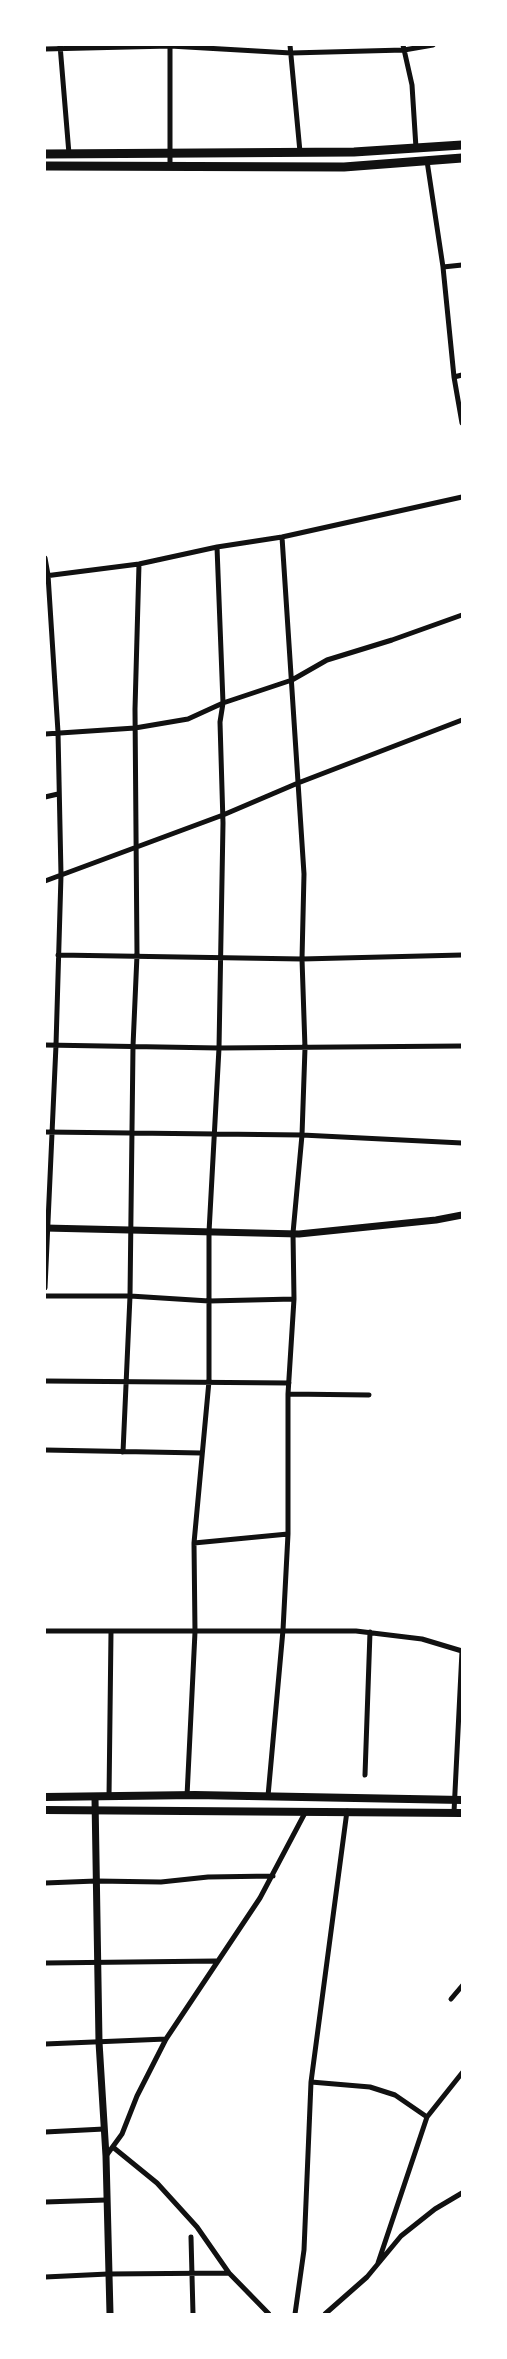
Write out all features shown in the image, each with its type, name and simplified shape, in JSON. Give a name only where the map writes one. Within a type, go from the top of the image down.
[{"type":"highway","points":[[45,154],[300,152],[416,149],[462,145]]},
{"type":"highway","points":[[45,166],[344,167],[462,158]]},
{"type":"main road","points":[[45,1797],[268,1796],[459,1800]]},
{"type":"main road","points":[[45,1810],[458,1812]]},
{"type":"street","points":[[290,45],[300,152]]},
{"type":"street","points":[[45,49],[60,47],[170,46],[291,53],[433,45]]},
{"type":"street","points":[[170,46],[170,165]]},
{"type":"street","points":[[60,47],[69,155]]},
{"type":"street","points":[[403,48],[412,85],[416,149]]},
{"type":"street","points":[[427,161],[443,267],[454,377],[462,423]]},
{"type":"street","points":[[443,267],[462,265]]},
{"type":"street","points":[[454,377],[462,375]]},
{"type":"street","points":[[47,576],[139,564],[217,547],[282,537],[462,497]]},
{"type":"street","points":[[268,1796],[283,1630],[288,1534],[288,1394],[294,1299],[293,1233],[302,1135],[305,1048],[302,959],[304,874],[282,537]]},
{"type":"street","points":[[188,1796],[196,1632],[194,1543],[209,1381],[209,1232],[219,1048],[223,816],[220,722],[223,703],[217,547]]},
{"type":"street","points":[[45,558],[58,732],[61,875],[53,1133],[46,1228],[45,1288]]},
{"type":"street","points":[[123,1452],[124,1382],[130,1296],[133,1046],[137,955],[135,728],[139,564]]},
{"type":"street","points":[[45,734],[135,728],[188,719],[223,703],[292,680],[327,660],[392,640],[462,615]]},
{"type":"street","points":[[45,881],[223,816],[298,783],[462,720]]},
{"type":"street","points":[[45,796],[58,794]]},
{"type":"street","points":[[58,955],[302,959],[462,956]]},
{"type":"street","points":[[45,1045],[219,1048],[462,1046]]},
{"type":"street","points":[[45,1132],[302,1135],[462,1143]]},
{"type":"street","points":[[46,1228],[299,1234],[436,1220],[462,1215]]},
{"type":"street","points":[[45,1296],[130,1296],[209,1301],[294,1299]]},
{"type":"street","points":[[45,1380],[289,1383]]},
{"type":"street","points":[[288,1394],[370,1395]]},
{"type":"street","points":[[45,1450],[201,1453]]},
{"type":"street","points":[[194,1543],[288,1534]]},
{"type":"street","points":[[45,1631],[196,1632],[283,1630],[370,1632],[422,1639],[462,1651],[457,1721],[458,1812]]},
{"type":"street","points":[[109,1797],[111,1632]]},
{"type":"street","points":[[365,1775],[370,1632]]},
{"type":"street","points":[[95,1798],[99,2042],[106,2156],[110,2314]]},
{"type":"street","points":[[106,2156],[114,2148],[166,2039],[216,1961],[239,1931],[273,1876],[306,1811]]},
{"type":"street","points":[[295,2314],[304,2250],[311,2082],[347,1811]]},
{"type":"street","points":[[45,1883],[96,1881],[161,1882],[208,1877],[273,1876]]},
{"type":"street","points":[[45,1963],[216,1961]]},
{"type":"street","points":[[451,1999],[462,1986]]},
{"type":"street","points":[[45,2044],[166,2039]]},
{"type":"street","points":[[378,2263],[427,2117],[462,2073]]},
{"type":"street","points":[[311,2082],[370,2086],[394,2094],[427,2117]]},
{"type":"street","points":[[45,2132],[104,2129]]},
{"type":"street","points":[[114,2148],[157,2183],[197,2227],[228,2272],[269,2314]]},
{"type":"street","points":[[326,2314],[367,2277],[401,2236],[435,2210],[462,2193]]},
{"type":"street","points":[[45,2202],[106,2200]]},
{"type":"street","points":[[191,2237],[190,2274],[193,2314]]},
{"type":"street","points":[[45,2277],[228,2272]]}]
